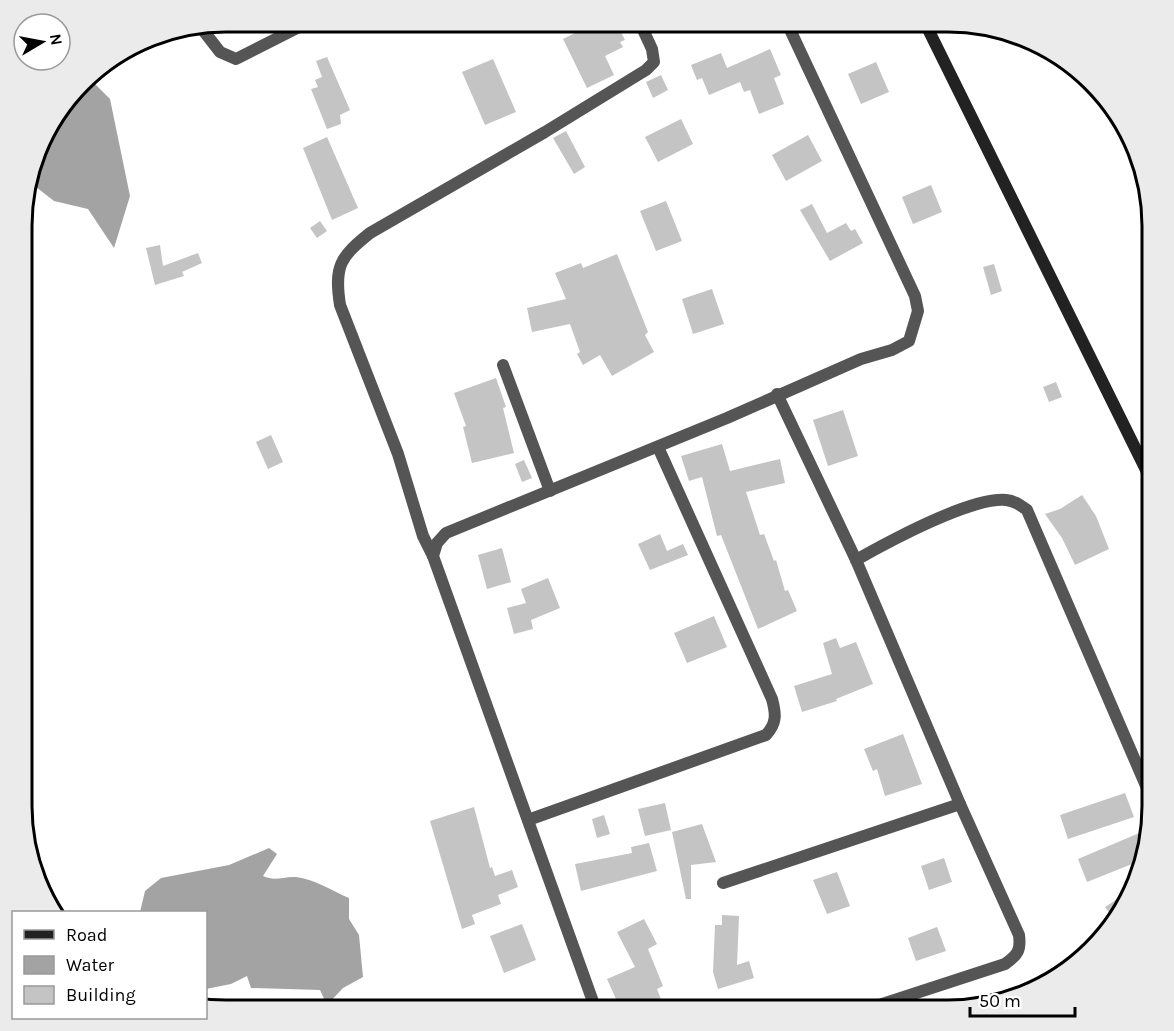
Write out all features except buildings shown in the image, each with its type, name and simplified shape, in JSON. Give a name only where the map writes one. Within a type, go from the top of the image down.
[{"type":"main road","points":[[929,32],[1142,462]]},
{"type":"street","points":[[205,33],[220,52],[236,59],[289,32]]},
{"type":"street","points":[[592,1000],[433,556],[423,536],[398,454],[340,305],[336,280],[346,252],[370,233],[545,132],[646,70],[654,62],[652,49],[644,32]]},
{"type":"street","points":[[433,556],[437,543],[446,533],[658,447],[861,358],[892,350],[909,341],[918,311],[915,296],[791,32]]},
{"type":"street","points":[[503,365],[550,491]]},
{"type":"street","points":[[777,394],[856,560],[960,804],[1019,935],[1020,947],[1017,956],[1005,964],[897,999]]},
{"type":"street","points":[[528,820],[766,735],[774,726],[775,713],[772,699],[658,447]]},
{"type":"street","points":[[856,560],[908,532],[991,501],[1017,503],[1027,510],[1142,777]]},
{"type":"street","points":[[723,883],[960,804]]},
{"type":"water","points":[[94,83],[110,99],[130,196],[114,248],[88,209],[54,201],[36,187],[46,151],[64,118]]},
{"type":"water","points":[[269,848],[277,854],[263,876],[272,879],[303,878],[349,898],[349,919],[359,935],[363,977],[343,988],[332,1000],[325,1000],[320,990],[251,988],[247,976],[231,984],[207,989],[207,911],[140,911],[145,891],[161,878],[229,865]]}]
